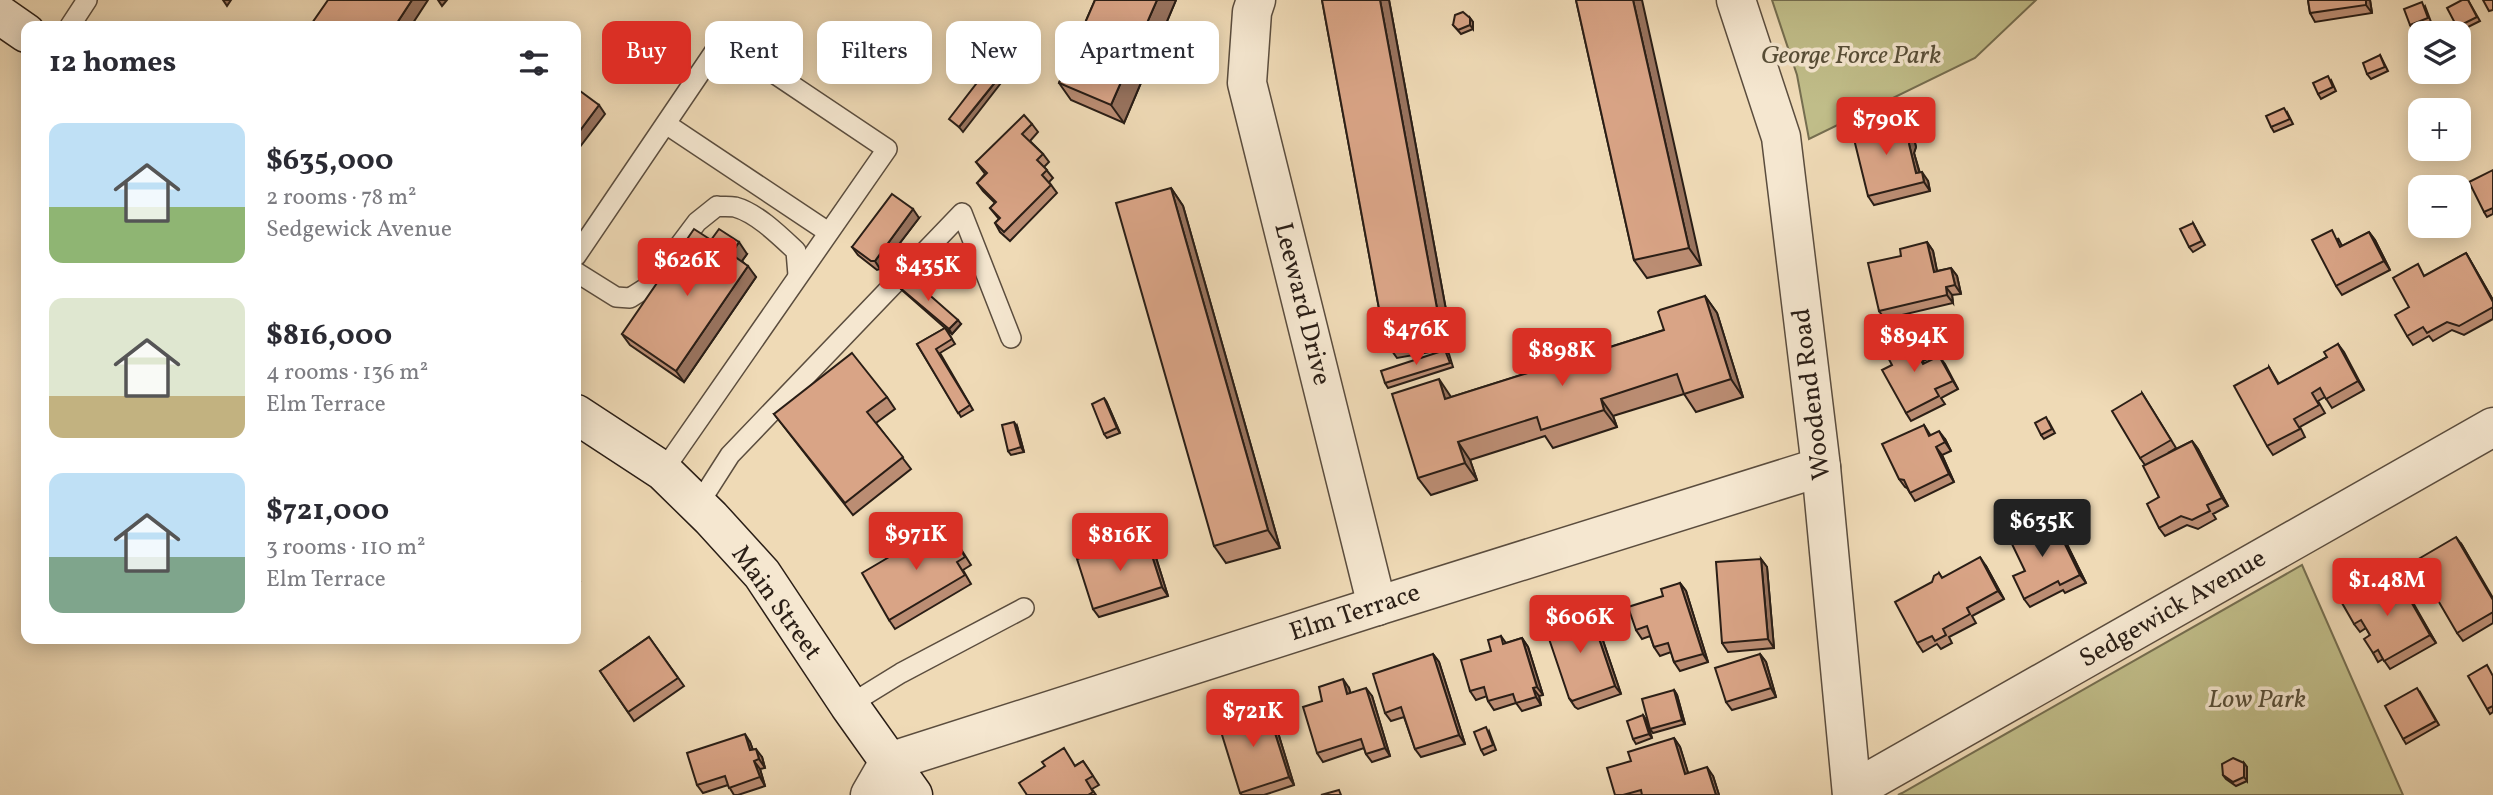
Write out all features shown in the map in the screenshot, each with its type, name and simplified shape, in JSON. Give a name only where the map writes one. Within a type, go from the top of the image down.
[{"type":"street","name":"Leeward Drive","points":[[1256,0],[1252,12],[1247,83],[1377,606]]},
{"type":"street","name":"Woodend Road","points":[[1736,0],[1781,137],[1821,467],[1852,793]]},
{"type":"street","points":[[0,15],[21,30]]},
{"type":"street","name":"Main Street","points":[[581,417],[663,471],[762,574],[913,795]]},
{"type":"street","name":"Sedgewick Avenue","points":[[1852,793],[2493,427]]},
{"type":"street","name":"Elm Terrace","points":[[889,762],[1821,467]]},
{"type":"street","points":[[870,795],[889,762]]},
{"type":"lane","points":[[74,21],[87,0]]},
{"type":"lane","points":[[581,249],[723,39],[887,149],[663,471]]},
{"type":"lane","points":[[666,124],[828,232]]},
{"type":"lane","points":[[581,275],[616,297],[630,298],[649,286],[697,222],[717,206],[735,207],[753,216],[783,238],[796,251],[798,275]]},
{"type":"lane","points":[[698,505],[730,455],[961,213],[1011,338]]},
{"type":"lane","points":[[849,705],[901,673],[1024,608]]},
{"type":"green space","name":"George Force Park","points":[[1772,0],[2036,0],[1975,58],[1809,139],[1797,75]]},
{"type":"green space","name":"Low Park","points":[[2302,565],[2403,795],[1898,795],[1902,793]]},
{"type":"building","points":[[328,0],[412,0],[398,21],[313,21]]},
{"type":"building","points":[[1095,0],[1157,0],[1148,21],[1086,21]]},
{"type":"building","points":[[1322,0],[1380,0],[1441,330],[1385,341]]},
{"type":"building","points":[[1576,0],[1633,0],[1689,248],[1634,260]]},
{"type":"building","points":[[2308,0],[2366,0],[2366,5],[2310,13]]},
{"type":"building","points":[[2462,0],[2468,0],[2477,17],[2469,21],[2454,21],[2447,8]]},
{"type":"building","points":[[2483,0],[2493,0],[2493,10],[2489,11]]},
{"type":"building","points":[[2422,2],[2428,18],[2408,21],[2404,9]]},
{"type":"building","points":[[1463,12],[1470,18],[1470,25],[1458,30],[1453,25],[1455,15]]},
{"type":"building","points":[[2380,55],[2385,67],[2367,74],[2363,63]]},
{"type":"building","points":[[2328,76],[2333,87],[2318,94],[2313,83]]},
{"type":"building","points":[[976,84],[994,84],[959,127],[949,119]]},
{"type":"building","points":[[1061,84],[1120,84],[1111,105]]},
{"type":"building","points":[[581,92],[599,105],[581,129]]},
{"type":"building","points":[[2284,108],[2290,119],[2271,127],[2266,116]]},
{"type":"building","points":[[1024,115],[1032,124],[1022,134],[1043,154],[1037,160],[1047,170],[1042,175],[1051,185],[1004,232],[995,223],[1000,218],[990,208],[996,202],[977,183],[987,173],[976,162]]},
{"type":"building","points":[[1906,118],[1916,173],[1922,172],[1924,182],[1868,196],[1852,131]]},
{"type":"building","points":[[2493,170],[2493,208],[2484,212],[2471,181]]},
{"type":"building","points":[[1171,188],[1268,530],[1214,546],[1116,203]]},
{"type":"building","points":[[892,194],[913,209],[875,261],[871,261],[852,247]]},
{"type":"building","points":[[2193,223],[2202,241],[2189,247],[2180,229]]},
{"type":"building","points":[[694,229],[711,240],[719,229],[739,242],[731,254],[748,266],[676,371],[622,334]]},
{"type":"building","points":[[2332,230],[2340,247],[2369,232],[2384,261],[2336,286],[2312,240]]},
{"type":"building","points":[[1927,242],[1934,272],[1951,268],[1955,285],[1946,287],[1947,295],[1879,311],[1868,263],[1901,256],[1900,249]]},
{"type":"building","points":[[2466,253],[2493,302],[2493,307],[2459,326],[2447,322],[2427,333],[2423,327],[2407,336],[2395,315],[2409,307],[2393,278],[2418,264],[2424,276]]},
{"type":"building","points":[[909,277],[958,320],[949,329],[899,287]]},
{"type":"building","points":[[1705,296],[1731,379],[1684,394],[1677,374],[1601,399],[1604,410],[1541,430],[1537,417],[1458,442],[1465,463],[1418,478],[1392,394],[1439,379],[1445,399],[1664,330],[1658,312],[1660,310]]},
{"type":"building","points":[[945,328],[952,339],[936,349],[970,405],[958,413],[917,344]]},
{"type":"building","points":[[1915,334],[1924,350],[1917,353],[1923,364],[1939,356],[1953,381],[1935,389],[1939,396],[1906,413],[1882,370],[1892,365],[1884,350]]},
{"type":"building","points":[[2338,344],[2358,381],[2326,399],[2320,388],[2312,393],[2319,405],[2294,419],[2300,429],[2267,446],[2234,386],[2269,367],[2278,384],[2327,357],[2324,352]]},
{"type":"building","points":[[1445,350],[1450,363],[1385,383],[1381,371]]},
{"type":"building","points":[[852,353],[887,397],[867,412],[903,457],[845,503],[774,414]]},
{"type":"building","points":[[2142,393],[2171,440],[2140,458],[2112,411]]},
{"type":"building","points":[[1104,398],[1117,428],[1104,434],[1092,404]]},
{"type":"building","points":[[2046,417],[2052,429],[2041,435],[2035,423]]},
{"type":"building","points":[[1014,422],[1021,447],[1008,451],[1002,425]]},
{"type":"building","points":[[1924,425],[1929,436],[1939,431],[1945,442],[1936,447],[1949,474],[1910,493],[1904,480],[1899,479],[1882,444]]},
{"type":"building","points":[[2192,441],[2222,498],[2207,505],[2210,511],[2192,520],[2181,516],[2159,528],[2147,504],[2159,497],[2143,466]]},
{"type":"building","points":[[2053,520],[2080,575],[2060,585],[2058,581],[2024,599],[2013,576],[2025,571],[2011,542],[2020,538],[2017,531],[2035,522],[2038,527]]},
{"type":"building","points":[[945,524],[965,557],[957,562],[965,575],[889,620],[862,573]]},
{"type":"building","points":[[1146,537],[1162,587],[1093,609],[1077,559]]},
{"type":"building","points":[[2456,537],[2493,600],[2493,612],[2457,633],[2415,561]]},
{"type":"building","points":[[1980,557],[1998,591],[1967,608],[1970,614],[1943,629],[1946,635],[1935,641],[1932,636],[1917,643],[1895,602],[1932,582],[1934,576],[1939,573],[1942,578]]},
{"type":"building","points":[[1761,559],[1768,639],[1722,643],[1716,562]]},
{"type":"building","points":[[2397,577],[2430,635],[2384,661],[2378,650],[2373,653],[2364,639],[2370,635],[2361,620],[2354,624],[2342,603],[2376,583],[2379,588]]},
{"type":"building","points":[[1680,583],[1703,654],[1674,662],[1668,643],[1654,647],[1647,626],[1636,630],[1628,607],[1663,596],[1661,589]]},
{"type":"building","points":[[1589,609],[1615,686],[1572,701],[1544,624]]},
{"type":"building","points":[[1501,636],[1503,644],[1522,638],[1537,687],[1533,688],[1536,697],[1516,703],[1513,694],[1488,701],[1484,687],[1470,691],[1461,660],[1491,651],[1488,640]]},
{"type":"building","points":[[649,637],[678,678],[628,712],[600,671]]},
{"type":"building","points":[[1433,654],[1459,735],[1415,749],[1401,707],[1385,713],[1373,674]]},
{"type":"building","points":[[1760,654],[1771,688],[1726,702],[1715,668]]},
{"type":"building","points":[[2487,665],[2493,676],[2493,706],[2487,709],[2468,676]]},
{"type":"building","points":[[1343,679],[1347,694],[1366,688],[1385,748],[1366,754],[1361,739],[1317,753],[1303,707],[1322,701],[1319,687]]},
{"type":"building","points":[[2417,688],[2436,721],[2403,739],[2385,706]]},
{"type":"building","points":[[1674,690],[1682,720],[1650,729],[1642,699]]},
{"type":"building","points":[[1266,705],[1289,777],[1240,793],[1218,722]]},
{"type":"building","points":[[1643,715],[1649,734],[1633,739],[1627,721]]},
{"type":"building","points":[[1486,727],[1493,745],[1481,750],[1474,732]]},
{"type":"building","points":[[745,734],[750,750],[756,749],[759,759],[754,761],[760,777],[729,788],[725,776],[697,785],[687,753]]},
{"type":"building","points":[[1674,738],[1685,774],[1707,767],[1716,795],[1642,795],[1641,790],[1615,795],[1607,768],[1631,761],[1628,752]]},
{"type":"building","points":[[1064,748],[1075,766],[1083,761],[1093,776],[1086,780],[1093,792],[1088,795],[1027,795],[1019,783],[1045,766],[1042,762]]},
{"type":"building","points":[[2233,758],[2244,763],[2244,777],[2233,782],[2223,775],[2222,764]]},
{"type":"building","points":[[1339,790],[1341,795],[1321,795]]}]
